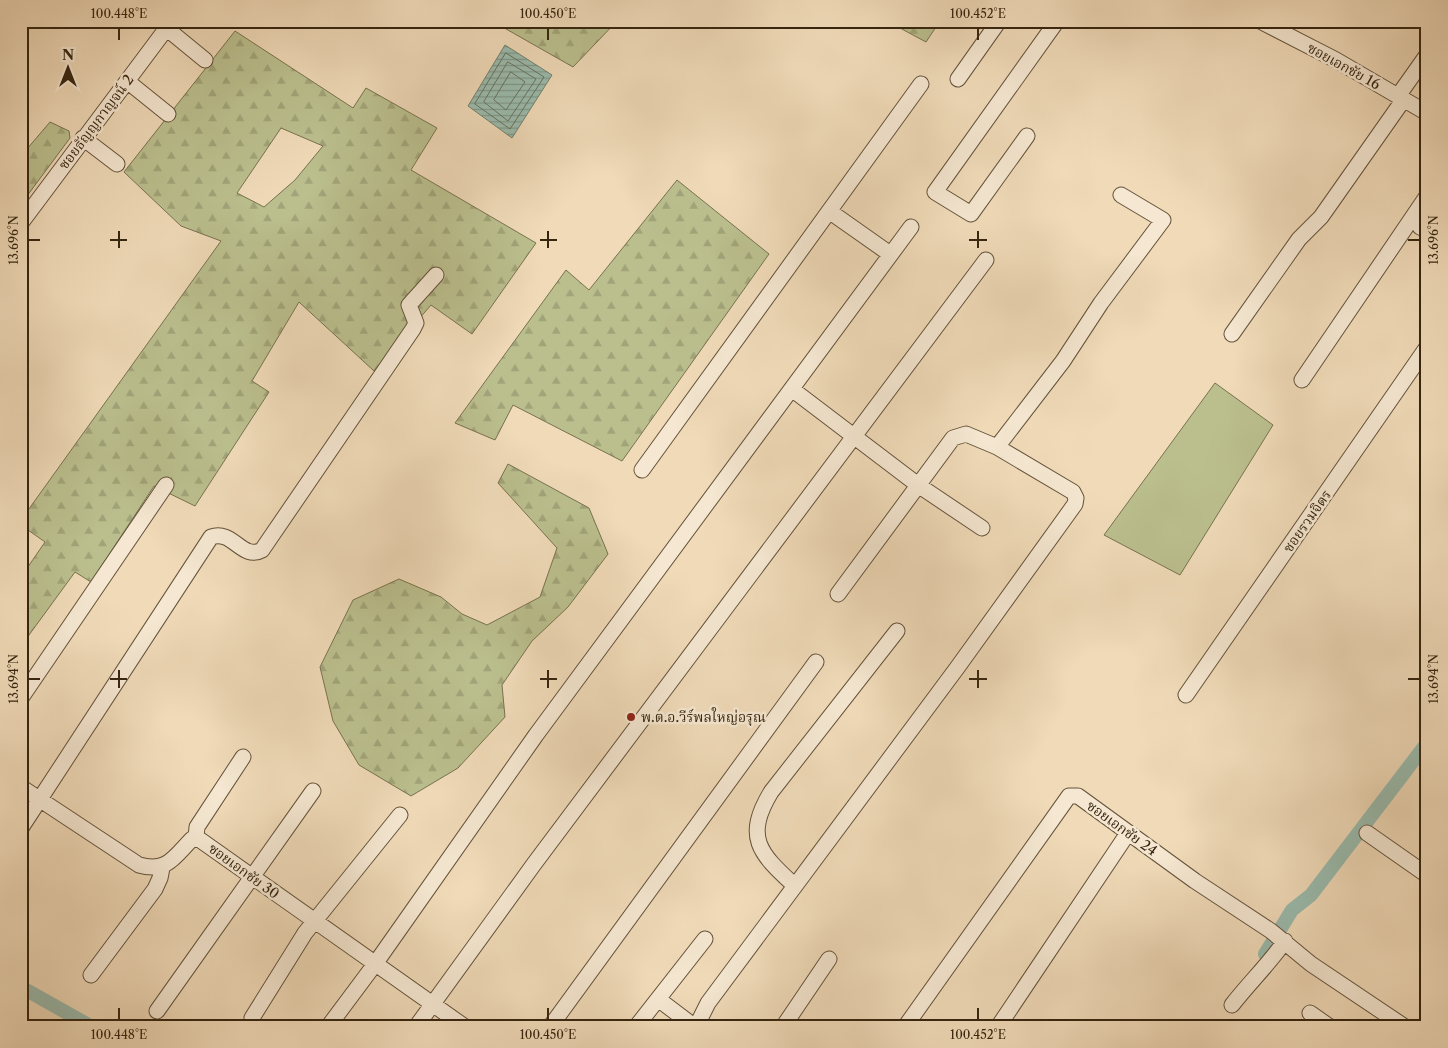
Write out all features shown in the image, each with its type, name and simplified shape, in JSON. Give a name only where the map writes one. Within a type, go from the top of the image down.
[{"type":"street","points":[[958,79],[999,21]]},
{"type":"street","points":[[1027,136],[971,214],[935,192],[1057,21]]},
{"type":"street","name":"ซอยเอกชัย 16","points":[[1260,21],[1336,60],[1427,113]]},
{"type":"street","points":[[169,25],[206,60]]},
{"type":"street","name":"ซอยธัญญกาญจน์ 2","points":[[21,223],[169,25]]},
{"type":"street","points":[[1232,334],[1299,239],[1321,217],[1401,98],[1427,55]]},
{"type":"street","points":[[127,81],[168,114]]},
{"type":"street","points":[[642,470],[921,84]]},
{"type":"street","points":[[83,138],[117,164]]},
{"type":"street","points":[[997,447],[1063,361],[1100,302],[1163,220],[1121,195]]},
{"type":"street","points":[[1302,380],[1427,196]]},
{"type":"street","points":[[829,210],[890,254]]},
{"type":"street","points":[[328,1027],[375,964],[536,735],[793,390],[830,335],[912,227]]},
{"type":"street","points":[[416,1027],[986,260]]},
{"type":"street","points":[[21,828],[212,537],[218,535],[226,536],[249,553],[256,553],[262,550],[413,329],[416,323],[409,305],[436,275]]},
{"type":"street","name":"ซอยรวมจิตร","points":[[1186,695],[1427,347]]},
{"type":"street","points":[[793,390],[918,485],[982,528]]},
{"type":"street","points":[[658,999],[696,1027],[708,1003],[794,885],[958,668],[1074,504],[1076,498],[1074,492],[997,447],[966,434],[953,438],[838,594]]},
{"type":"street","points":[[21,698],[166,485]]},
{"type":"street","points":[[794,885],[768,860],[758,841],[756,826],[760,810],[771,792],[897,631]]},
{"type":"street","points":[[550,1027],[816,662]]},
{"type":"street","points":[[196,837],[197,827],[243,757]]},
{"type":"street","points":[[21,787],[139,865],[152,869],[162,868],[155,889],[91,975]]},
{"type":"street","points":[[157,1011],[313,791]]},
{"type":"street","name":"ซอยเอกชัย 24","points":[[904,1027],[1068,796],[1078,796],[1128,833],[1278,936],[1311,964],[1405,1027]]},
{"type":"street","points":[[252,1018],[315,921],[400,815]]},
{"type":"street","points":[[998,1027],[1128,833]]},
{"type":"street","points":[[1367,833],[1427,875]]},
{"type":"street","name":"ซอยเอกชัย 30","points":[[162,868],[196,837],[465,1027]]},
{"type":"street","points":[[1232,1005],[1255,975],[1267,966],[1278,936]]},
{"type":"street","points":[[636,1027],[705,939]]},
{"type":"street","points":[[783,1027],[829,959]]},
{"type":"street","points":[[1310,1013],[1330,1027]]},
{"type":"green space","points":[[492,21],[617,21],[573,67]]},
{"type":"green space","points":[[887,21],[940,21],[926,42]]},
{"type":"green space","points":[[235,31],[353,108],[366,88],[437,128],[411,170],[536,243],[472,334],[431,305],[374,371],[299,302],[252,381],[269,392],[195,506],[154,486],[91,582],[75,572],[21,646],[21,577],[45,542],[21,525],[21,520],[221,241],[181,226],[124,172]],"holes":[[[281,128],[323,146],[295,180],[264,207],[237,193]]]},
{"type":"green space","points":[[50,122],[69,131],[70,138],[21,204],[21,156]]},
{"type":"green space","points":[[677,180],[769,254],[622,461],[513,405],[495,440],[455,423],[566,270],[589,290]]},
{"type":"green space","points":[[1215,383],[1273,425],[1180,575],[1104,535]]},
{"type":"green space","points":[[508,464],[589,508],[608,554],[568,607],[532,641],[502,685],[505,717],[458,768],[411,796],[359,765],[333,721],[320,667],[353,600],[399,579],[441,597],[462,614],[487,625],[540,597],[557,548],[498,483]]},
{"type":"water","points":[[505,45],[552,75],[512,138],[468,106]]},
{"type":"waterway","points":[[1265,954],[1292,910],[1311,895],[1427,743]]},
{"type":"waterway","points":[[21,987],[92,1027]]},
{"type":"place","name":"พ.ต.อ.วีร์พลใหญ่อรุณ","points":[[631,717]]}]
